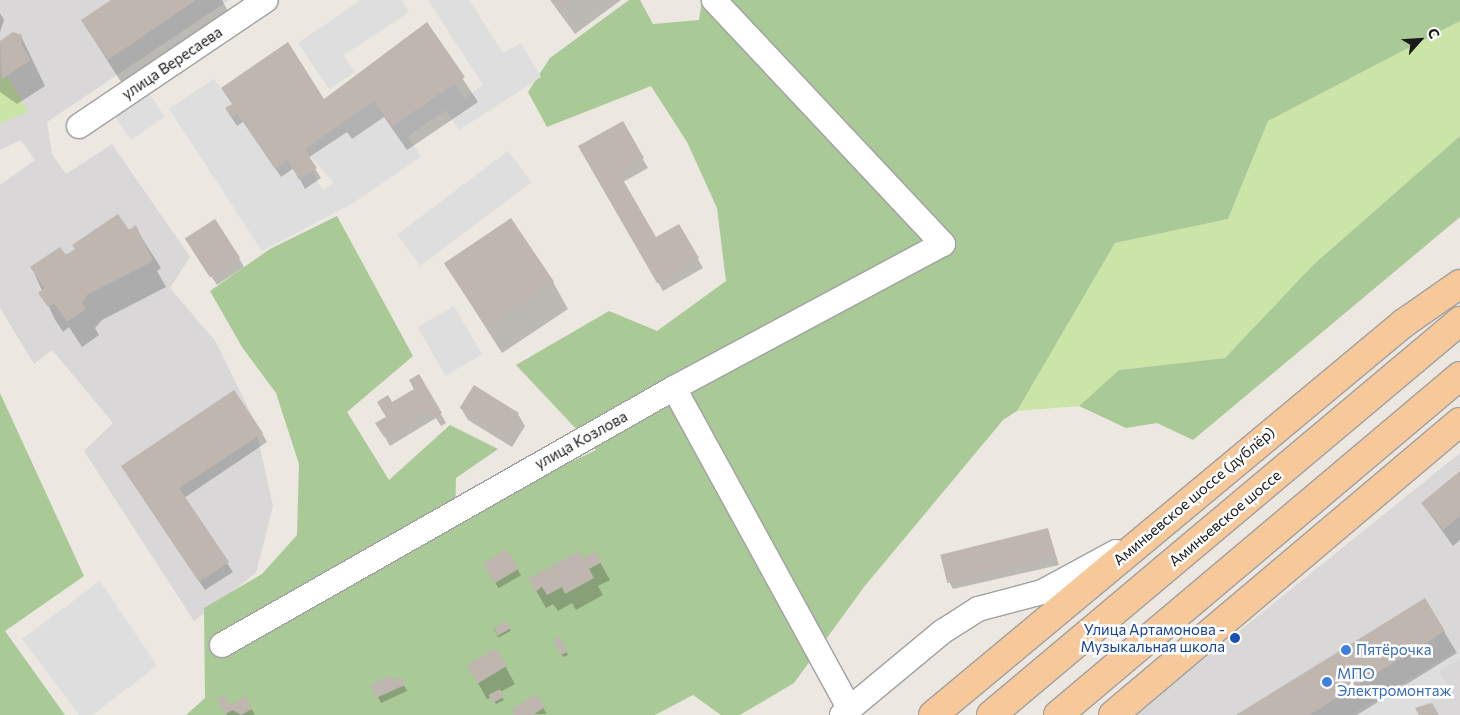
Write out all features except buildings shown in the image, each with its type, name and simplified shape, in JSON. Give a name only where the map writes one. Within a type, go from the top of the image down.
[{"type":"main road","points":[[1404,323],[1460,269]]},
{"type":"main road","name":"Аминьевское шоссе (дублёр)","points":[[933,715],[1404,323],[1460,284]]},
{"type":"main road","name":"Аминьевское шоссе","points":[[991,715],[1460,322]]},
{"type":"main road","points":[[1058,715],[1460,376]]},
{"type":"main road","points":[[1114,715],[1460,422]]},
{"type":"street","name":"улица Вересаева","points":[[79,126],[266,0]]},
{"type":"street","name":"улица Козлова","points":[[222,645],[674,388],[943,244],[714,0]]},
{"type":"street","points":[[674,388],[846,712],[942,632],[978,609],[1042,592],[1150,533]]},
{"type":"shaded area","points":[[0,0],[229,0],[47,122],[52,154],[66,174],[112,144],[190,257],[170,288],[216,342],[254,420],[273,506],[256,573],[194,621],[84,451],[113,423],[52,350],[34,364],[0,308],[0,185],[35,160],[21,140],[0,150]]},
{"type":"shaded area","points":[[361,0],[401,0],[409,12],[344,55],[355,72],[329,89],[298,43]]},
{"type":"shaded area","points":[[428,0],[469,0],[503,53],[521,43],[541,77],[459,130],[446,110],[408,136],[421,157],[353,203],[262,251],[169,109],[214,79],[232,104],[225,109],[231,117],[237,113],[288,160],[299,180],[312,172],[323,190],[334,183],[304,149],[374,101],[392,126],[455,83],[464,98],[483,85]]},
{"type":"shaded area","points":[[142,83],[165,117],[131,140],[108,106]]},
{"type":"shaded area","points":[[508,151],[531,182],[420,266],[397,235]]},
{"type":"shaded area","points":[[454,306],[482,354],[446,375],[418,327]]},
{"type":"shaded area","points":[[1460,453],[1460,715],[1124,715],[1165,681],[1228,640]]},
{"type":"shaded area","points":[[100,581],[157,666],[92,715],[79,715],[22,639]]},
{"type":"shaded area","points":[[1460,648],[1460,659],[1439,671],[1451,691],[1415,708],[1419,715],[1351,715]]},
{"type":"green space","points":[[629,0],[640,0],[653,24],[699,20],[702,0],[1460,0],[1460,21],[1268,121],[1228,219],[1115,243],[1017,411],[1003,420],[864,587],[794,683],[740,715],[721,715],[693,695],[655,715],[186,715],[205,698],[204,608],[262,574],[297,535],[299,464],[276,393],[242,347],[210,291],[270,249],[337,216],[413,356],[347,412],[389,480],[450,425],[498,449],[456,478],[455,518],[596,450],[516,365],[609,311],[657,331],[726,281],[717,208],[687,142],[651,86],[547,127],[528,92],[550,58]]},
{"type":"green space","points":[[1460,21],[1460,136],[1313,265],[1225,358],[1119,370],[1079,406],[1017,411],[1115,243],[1228,219],[1268,121]]},
{"type":"green space","points":[[0,77],[8,78],[29,112],[0,123]]},
{"type":"green space","points":[[1460,136],[1460,217],[1193,440],[1157,423],[1126,428],[1079,406],[1119,370],[1225,358],[1313,265]]},
{"type":"green space","points":[[0,393],[84,576],[5,631],[65,715],[0,715]]},
{"type":"place","name":"Улица Артамонова - Музыкальная школа","points":[[1235,638]]},
{"type":"place","name":"Пятёрочка","points":[[1346,650]]},
{"type":"place","name":"МПО Электромонтаж","points":[[1327,682]]}]
